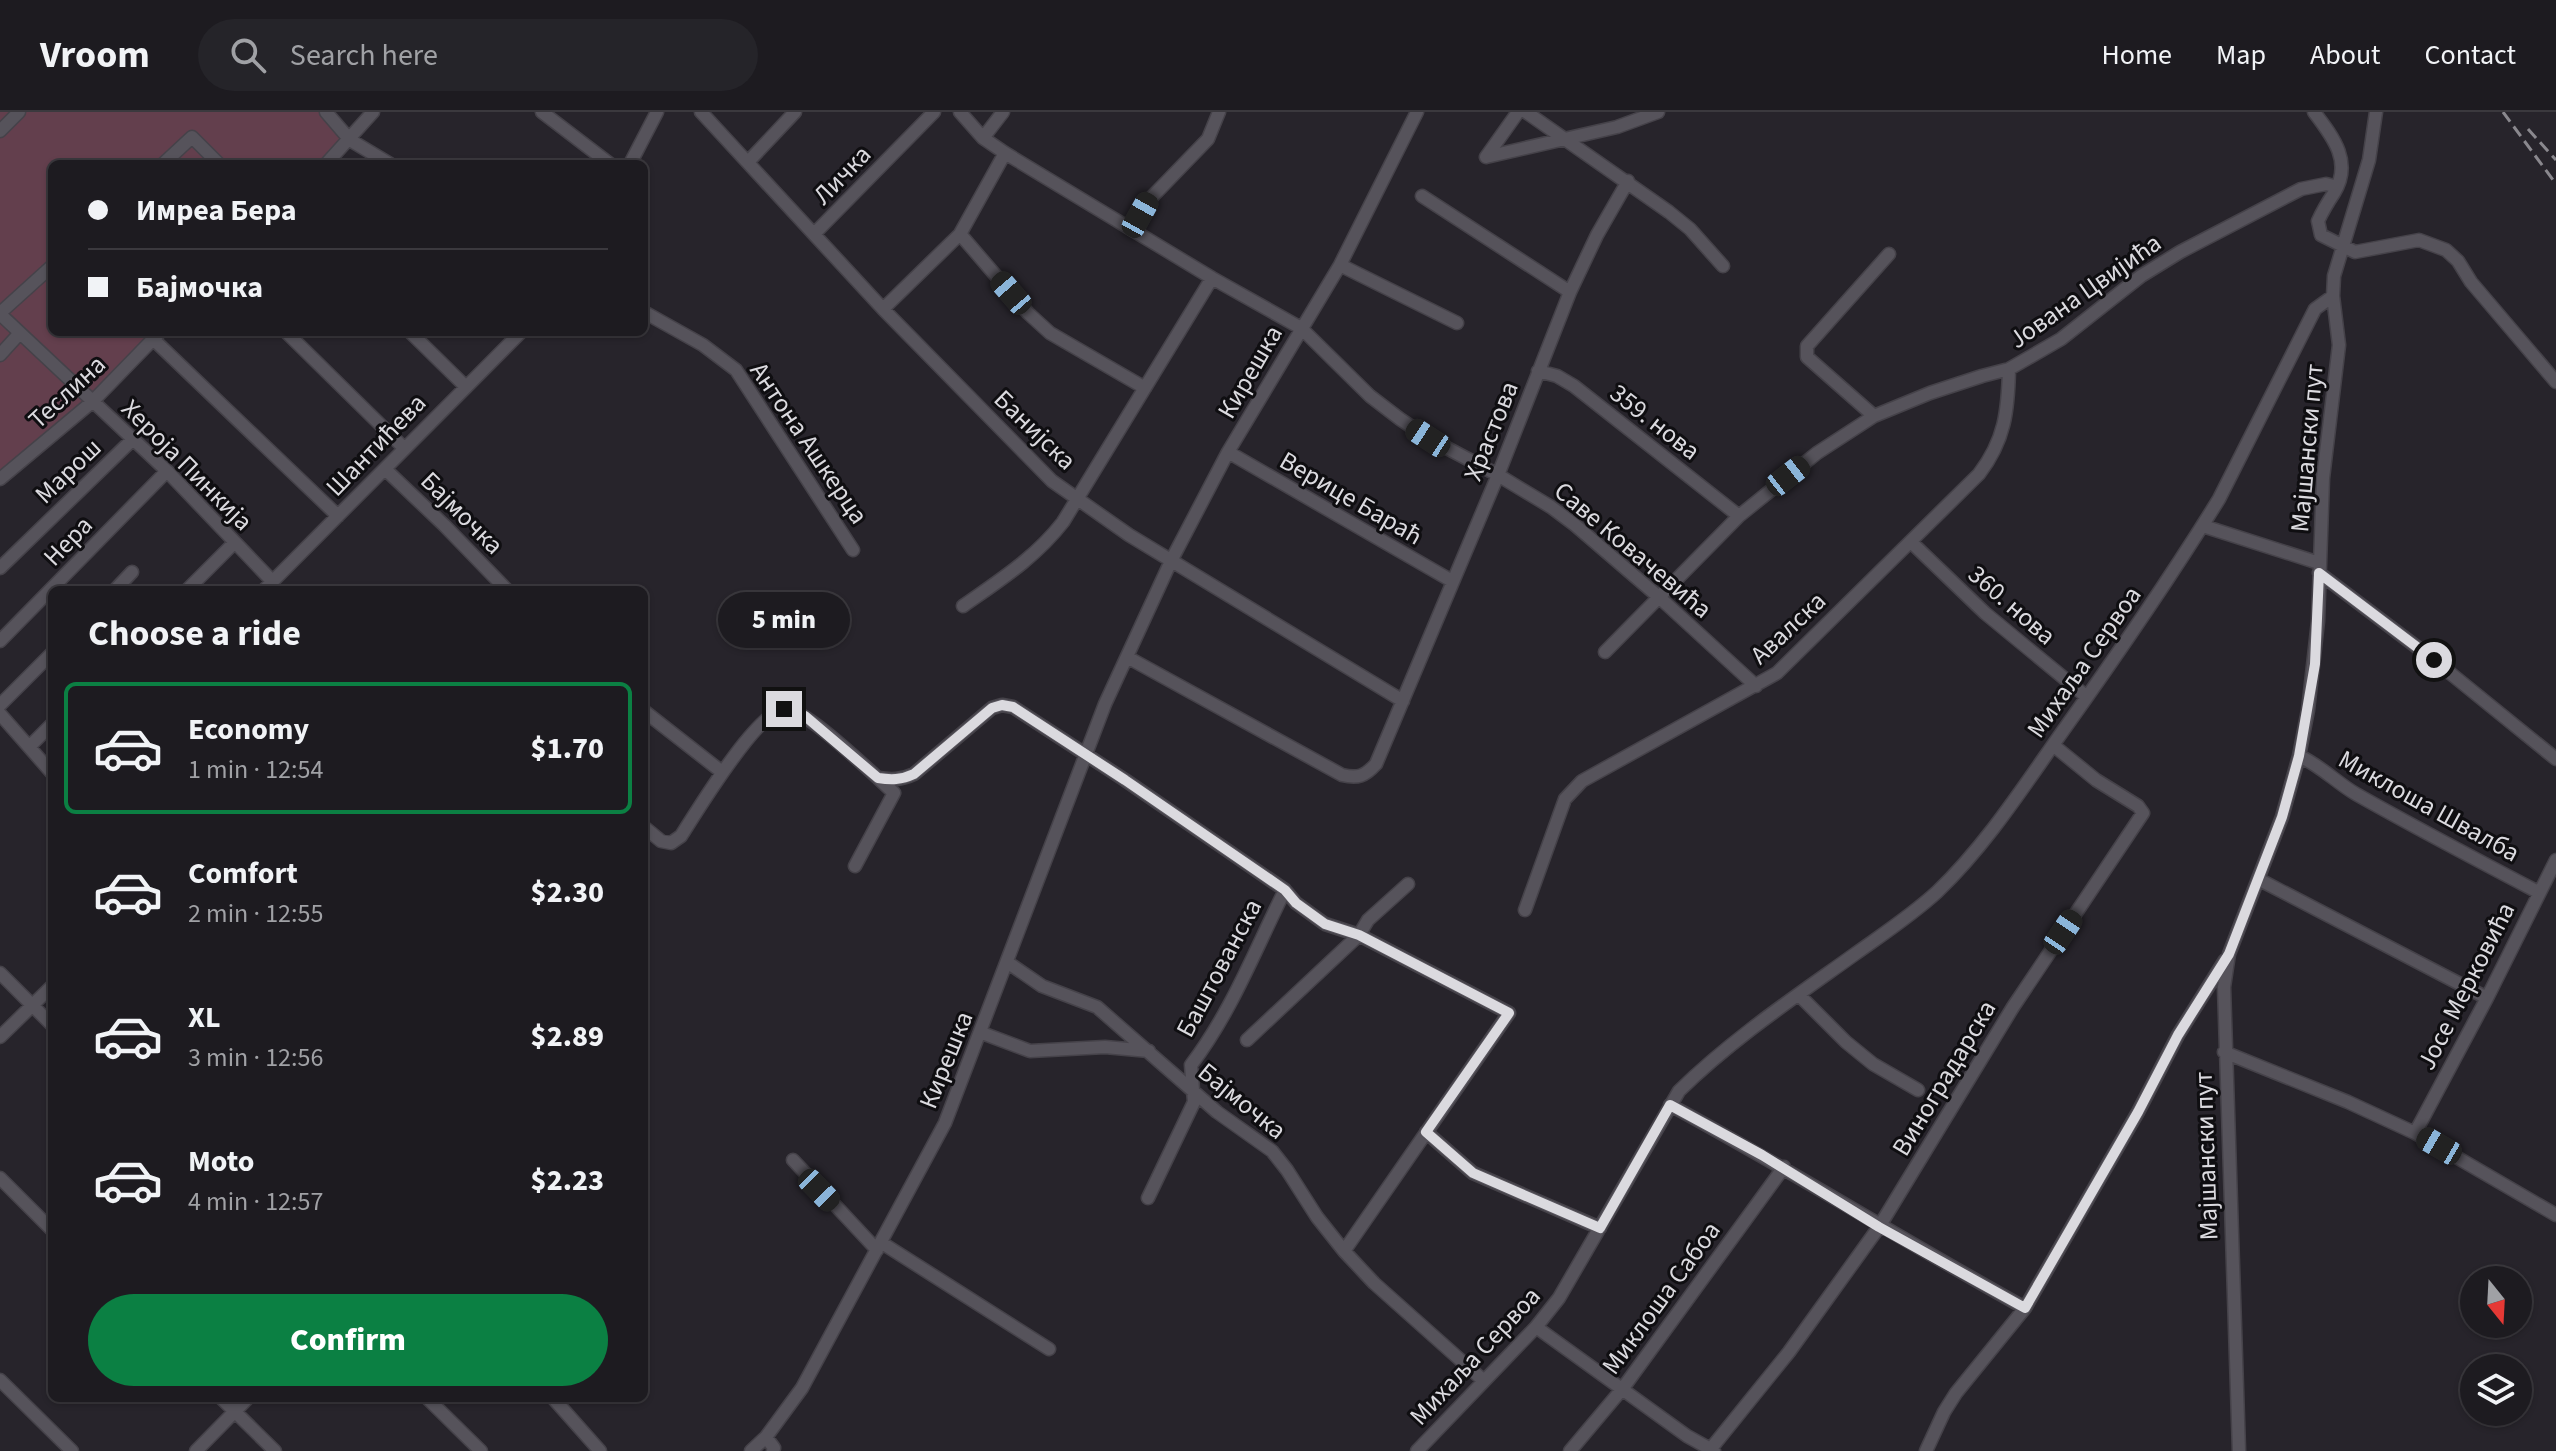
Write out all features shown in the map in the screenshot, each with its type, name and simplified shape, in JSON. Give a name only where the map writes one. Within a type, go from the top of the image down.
[{"type":"street","points":[[0,131],[19,112]]},
{"type":"street","points":[[326,112],[350,140],[383,160]]},
{"type":"street","points":[[330,160],[373,112]]},
{"type":"street","points":[[542,112],[605,160]]},
{"type":"street","points":[[632,160],[657,112]]},
{"type":"street","name":"Банијска","points":[[701,112],[883,309],[1052,481],[1171,561],[1403,701]]},
{"type":"street","points":[[748,162],[795,112]]},
{"type":"street","name":"Личка","points":[[814,234],[934,112]]},
{"type":"street","name":"Саве Ковачевића","points":[[960,112],[983,138],[1005,153],[1301,328],[1370,396],[1428,438],[1551,507],[1660,598],[1756,686]]},
{"type":"street","points":[[983,138],[1003,112]]},
{"type":"street","points":[[1132,229],[1148,201],[1208,139],[1219,112]]},
{"type":"street","name":"Кирешка","points":[[751,1451],[766,1437],[802,1388],[945,1123],[982,1033],[1085,755],[1171,561],[1228,452],[1340,265],[1417,112]]},
{"type":"street","points":[[1518,112],[1486,157],[1617,127],[1658,112]]},
{"type":"street","points":[[1526,112],[1628,181],[1690,229],[1723,266]]},
{"type":"street","points":[[2314,112],[2340,150],[2343,172],[2318,225],[2324,238],[2355,252],[2419,240],[2446,250],[2556,382]]},
{"type":"street","name":"Мајшански пут","points":[[2239,1451],[2224,987],[2229,954],[2282,817],[2299,756],[2315,664],[2323,478],[2339,345],[2333,296],[2334,276],[2369,160],[2376,112]]},
{"type":"street","points":[[167,160],[192,137],[215,160]]},
{"type":"street","points":[[883,309],[960,234],[1005,153]]},
{"type":"street","name":"Храстова","points":[[1403,701],[1498,475],[1570,292],[1597,235],[1628,181]]},
{"type":"street","name":"Јована Цвијића","points":[[1605,652],[1739,516],[1817,453],[1874,416],[1930,393],[2009,369],[2061,339],[2141,276],[2180,252],[2301,189],[2326,184],[2337,187]]},
{"type":"street","points":[[1422,196],[1570,292]]},
{"type":"street","points":[[960,234],[1028,313],[1050,333],[1145,388]]},
{"type":"street","points":[[1874,416],[1807,357],[1805,351],[1889,254]]},
{"type":"street","points":[[1340,265],[1457,323]]},
{"type":"street","points":[[0,314],[48,270]]},
{"type":"street","points":[[963,606],[1026,563],[1063,522],[1212,278]]},
{"type":"street","name":"Михаља Сервоа","points":[[1417,1451],[1536,1327],[1559,1298],[1679,1091],[1697,1073],[1937,892],[2008,809],[2136,628],[2203,526],[2315,309],[2333,296]]},
{"type":"street","name":"Хероја Пинкија","points":[[0,314],[167,471],[235,542],[269,586]]},
{"type":"street","name":"Антона Ашкерца","points":[[648,314],[703,345],[736,370],[853,550]]},
{"type":"street","points":[[0,355],[19,334]]},
{"type":"street","name":"Теслина","points":[[0,479],[92,402],[155,336]]},
{"type":"street","points":[[157,336],[338,516]]},
{"type":"street","points":[[290,336],[404,448]]},
{"type":"street","points":[[414,336],[465,386]]},
{"type":"street","name":"Шантићева","points":[[269,586],[517,336]]},
{"type":"street","name":"Авалска","points":[[1525,910],[1565,799],[1582,781],[1777,673],[1979,474],[1993,455],[2002,433],[2009,369]]},
{"type":"street","name":"359. нова","points":[[1538,371],[1557,376],[1574,386],[1739,516]]},
{"type":"street","name":"Марош","points":[[0,568],[132,440]]},
{"type":"street","name":"Верице Бараћ","points":[[1228,452],[1452,581]]},
{"type":"street","name":"Бајмочка","points":[[385,469],[503,586]]},
{"type":"street","name":"Нера","points":[[54,586],[167,471]]},
{"type":"street","points":[[2203,526],[2319,568],[2556,759]]},
{"type":"street","points":[[191,586],[235,542]]},
{"type":"street","name":"360. нова","points":[[1911,542],[1985,613],[2087,697]]},
{"type":"street","points":[[119,586],[132,572]]},
{"type":"street","name":"Нера","points":[[0,641],[48,592]]},
{"type":"street","points":[[0,705],[48,657]]},
{"type":"street","points":[[1127,657],[1342,775],[1355,778],[1367,774],[1376,764],[1403,701]]},
{"type":"street","points":[[878,778],[903,779],[914,774],[985,712],[1002,705],[1013,707],[1285,890],[1296,903],[1325,924],[1359,935],[1509,1013],[1344,1251]]},
{"type":"street","points":[[648,830],[661,841],[671,843],[681,836],[722,772],[766,719],[784,709],[805,716],[894,793]]},
{"type":"street","points":[[0,714],[48,768]]},
{"type":"street","points":[[648,714],[722,772]]},
{"type":"street","points":[[29,747],[48,728]]},
{"type":"street","name":"Виноградарска","points":[[1711,1450],[1789,1352],[1879,1227],[2013,1007],[2143,813],[2138,806],[2096,780],[2053,745]]},
{"type":"street","name":"Миклоша Швалба","points":[[2299,756],[2359,796],[2538,892]]},
{"type":"street","points":[[855,866],[903,779]]},
{"type":"street","name":"Јосе Мерковића","points":[[2415,1133],[2556,860]]},
{"type":"street","points":[[2258,879],[2487,998]]},
{"type":"street","points":[[1247,1040],[1359,935],[1368,920],[1408,884]]},
{"type":"street","name":"Баштованска","points":[[1148,1198],[1194,1102],[1191,1065],[1210,1040],[1243,982],[1285,890]]},
{"type":"street","points":[[1926,1451],[1956,1393],[2025,1308],[2138,1112],[2178,1035],[2229,954]]},
{"type":"street","name":"Бајмочка","points":[[1007,962],[1042,986],[1097,1007],[1217,1112],[1272,1151],[1344,1251],[1374,1283],[1484,1381]]},
{"type":"street","points":[[0,973],[48,1021]]},
{"type":"street","points":[[0,1037],[48,990]]},
{"type":"street","points":[[1799,995],[1873,1064],[1918,1090]]},
{"type":"street","points":[[982,1033],[1030,1051],[1105,1047],[1149,1051]]},
{"type":"street","points":[[2224,1052],[2415,1133],[2556,1215]]},
{"type":"street","points":[[1670,1105],[1784,1167],[1879,1227],[2025,1308]]},
{"type":"street","points":[[1426,1132],[1473,1173],[1600,1228]]},
{"type":"street","points":[[793,1160],[880,1246],[1049,1349]]},
{"type":"street","name":"Миклоша Сабоа","points":[[1570,1451],[1623,1388],[1784,1167]]},
{"type":"street","points":[[0,1178],[48,1226]]},
{"type":"street","points":[[1536,1327],[1711,1450]]},
{"type":"street","points":[[0,1380],[72,1451]]},
{"type":"street","points":[[225,1402],[275,1451]]},
{"type":"street","points":[[196,1451],[244,1402]]},
{"type":"street","points":[[431,1402],[481,1451]]},
{"type":"street","points":[[557,1402],[600,1451]]},
{"type":"street","points":[[766,1437],[773,1451]]},
{"type":"shaded area","points":[[0,112],[324,112],[347,139],[327,160],[48,160],[48,336],[153,336],[94,396],[0,474]]},
{"type":"railway","points":[[2503,112],[2556,184]]},
{"type":"railway","points":[[2528,129],[2556,160]]},
{"type":"route","points":[[784,709],[805,716],[878,778],[889,780],[914,774],[985,712],[1002,705],[1013,707],[1285,890],[1296,903],[1325,924],[1359,935],[1509,1013],[1426,1132],[1473,1173],[1600,1228],[1670,1105],[1784,1167],[1879,1227],[2025,1308],[2138,1112],[2178,1035],[2229,954],[2282,817],[2299,756],[2315,664],[2319,573],[2434,660]]}]
